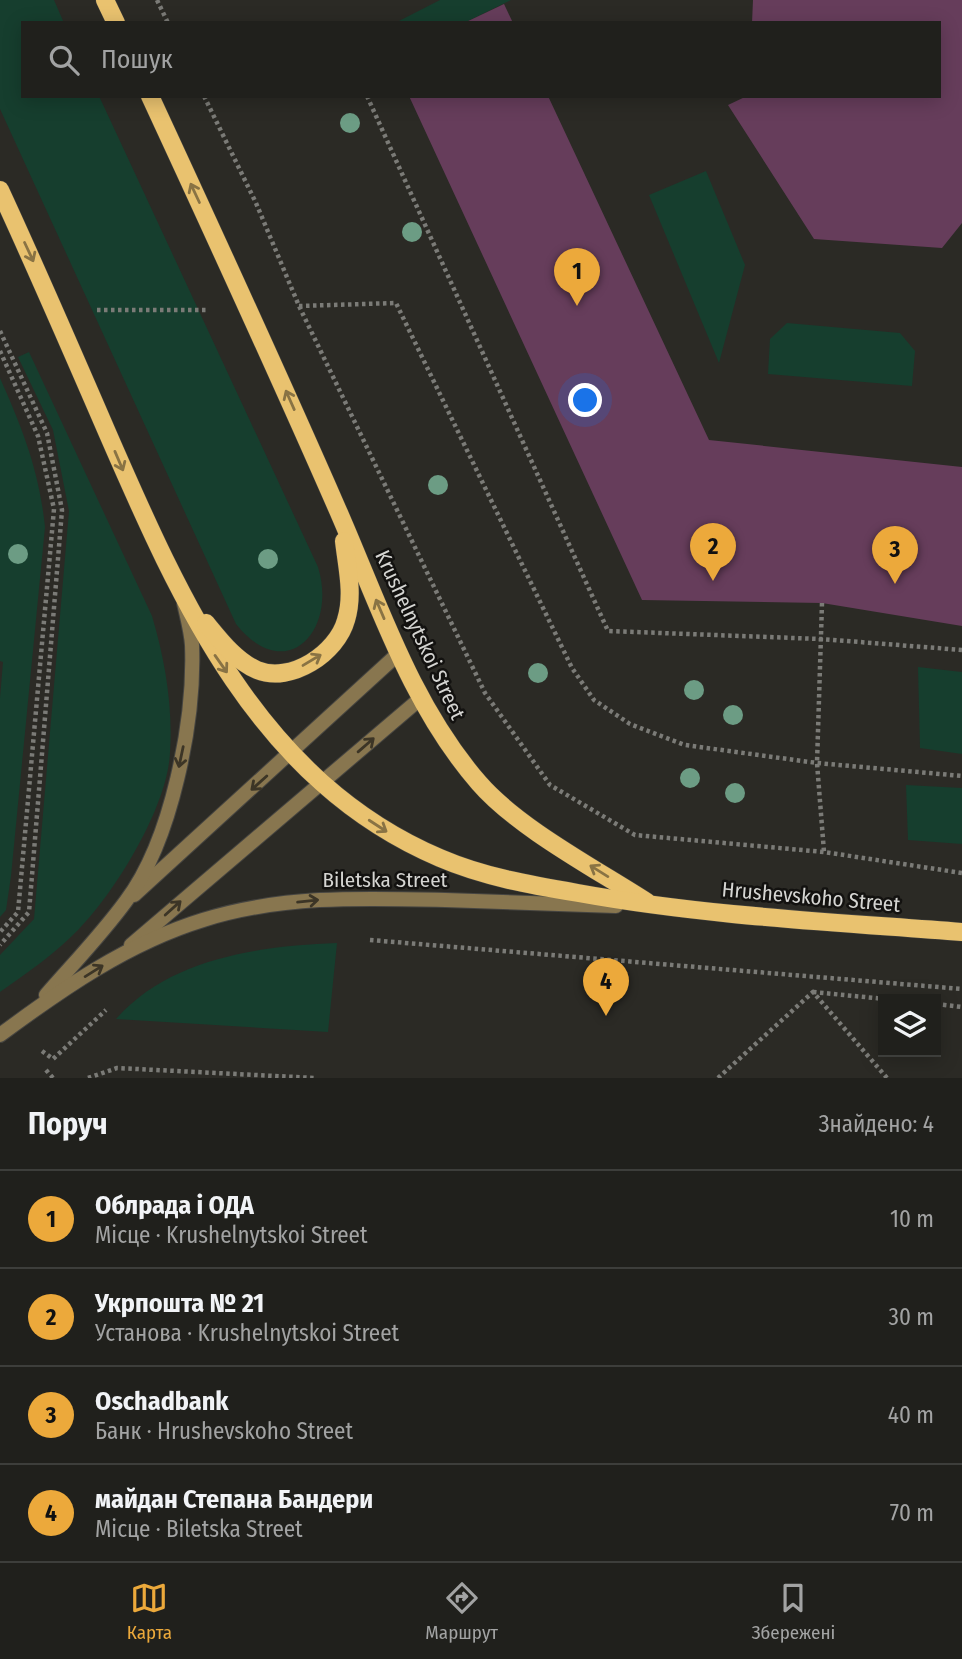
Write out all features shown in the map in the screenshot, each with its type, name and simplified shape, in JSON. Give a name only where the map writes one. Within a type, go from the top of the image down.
[{"type":"main road","points":[[105,0],[115,21]]},
{"type":"main road","name":"Krushelnytskoi Street","points":[[151,98],[249,308],[399,653],[447,745],[481,786],[540,834],[656,907]]},
{"type":"main road","name":"Krushelnytskoi Street","points":[[0,190],[148,527],[182,593],[213,652],[242,695],[293,753],[364,817],[392,835],[442,860],[509,881],[656,907]]},
{"type":"main road","name":"Krushelnytskoi Street","points":[[182,593],[221,641],[258,670],[277,673],[316,660],[338,638],[346,622],[351,597],[342,519]]},
{"type":"main road","name":"Hrushevskoho Street","points":[[656,907],[962,932]]},
{"type":"street","name":"Biletska Street","points":[[128,900],[154,849],[174,788],[186,734],[192,689],[192,642],[182,593]]},
{"type":"street","name":"Biletska Street","points":[[36,1007],[128,900],[293,753],[399,653]]},
{"type":"street","name":"Biletska Street","points":[[5,1031],[36,1007],[122,953],[421,698]]},
{"type":"street","name":"Biletska Street","points":[[122,953],[201,920],[239,910],[333,898],[656,907]]},
{"type":"path","points":[[157,0],[167,21]]},
{"type":"path","points":[[205,98],[256,203],[299,306],[485,693],[550,785],[635,835],[824,852],[962,873]]},
{"type":"path","points":[[368,98],[608,631],[821,639],[962,650]]},
{"type":"path","points":[[299,306],[396,303],[572,668],[594,700],[630,724],[685,745],[817,763],[962,776]]},
{"type":"path","points":[[93,310],[208,310]]},
{"type":"path","points":[[0,331],[47,433],[62,510],[29,912],[0,945]]},
{"type":"path","points":[[0,351],[38,436],[54,509],[18,912],[0,932]]},
{"type":"path","points":[[822,603],[817,763],[824,852]]},
{"type":"path","points":[[364,939],[962,989]]},
{"type":"path","points":[[718,1078],[813,992],[878,998]]},
{"type":"path","points":[[813,992],[887,1078]]},
{"type":"path","points":[[941,1005],[962,1007]]},
{"type":"path","points":[[5,1031],[53,1059],[110,1006]]},
{"type":"path","points":[[88,1078],[117,1068],[315,1078]]},
{"type":"path","points":[[46,1070],[53,1078]]},
{"type":"green space","points":[[0,0],[54,0],[63,21],[21,21],[21,98],[100,98],[318,567],[322,591],[321,612],[314,630],[303,643],[289,650],[272,650],[254,642],[236,624],[0,109]]},
{"type":"green space","points":[[440,0],[511,0],[468,21],[399,21]]},
{"type":"green space","points":[[706,171],[745,265],[719,363],[649,195]]},
{"type":"green space","points":[[787,323],[900,333],[915,351],[912,386],[768,374],[770,339]]},
{"type":"green space","points":[[29,352],[152,616],[167,683],[170,752],[167,774],[150,822],[138,847],[109,893],[70,938],[0,992],[0,955],[34,919],[69,511],[53,430],[18,357]]},
{"type":"green space","points":[[0,378],[29,451],[39,487],[45,527],[11,876],[6,910],[0,917],[0,698],[3,662],[0,661]]},
{"type":"green space","points":[[918,667],[962,672],[962,754],[920,748]]},
{"type":"green space","points":[[906,785],[962,788],[962,844],[908,840]]},
{"type":"green space","points":[[337,943],[328,1032],[116,1019],[138,998],[162,982],[218,959],[247,952]]},
{"type":"building","points":[[753,0],[962,0],[962,223],[942,248],[814,239],[728,105],[743,98],[941,98],[941,21],[752,21]]},
{"type":"building","points":[[504,4],[512,21],[468,21]]},
{"type":"building","points":[[410,98],[549,98],[709,440],[962,467],[962,626],[822,603],[642,600]]},
{"type":"place","name":"Облрада і ОДА","points":[[577,306]]},
{"type":"place","name":"Укрпошта № 21","points":[[713,581]]},
{"type":"place","name":"Oschadbank","points":[[895,584]]},
{"type":"place","name":"майдан Степана Бандери","points":[[606,1016]]}]
